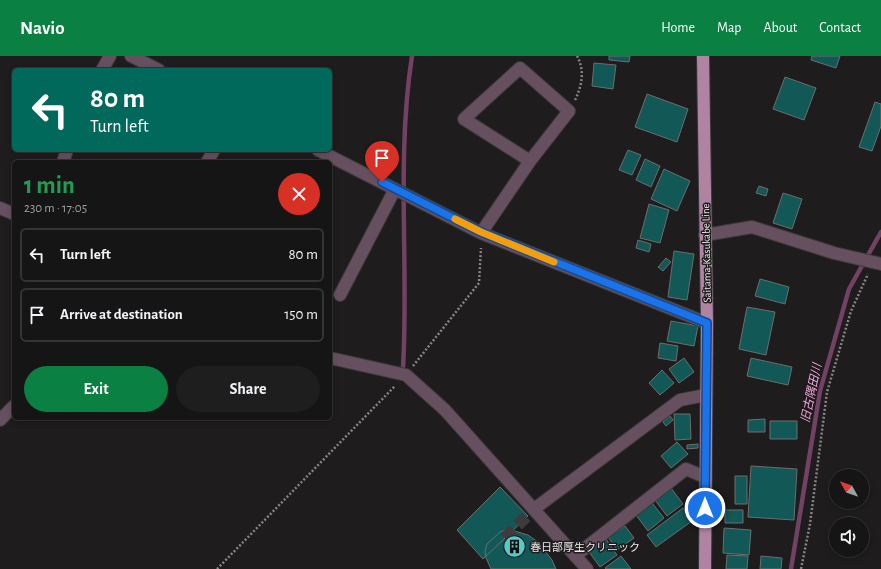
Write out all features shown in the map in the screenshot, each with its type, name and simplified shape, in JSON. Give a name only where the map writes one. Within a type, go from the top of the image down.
[{"type":"main road","name":"Saitama-Kasukabe Line","points":[[703,56],[707,323],[704,569]]},
{"type":"street","points":[[103,68],[110,56]]},
{"type":"street","points":[[131,56],[155,68]]},
{"type":"street","points":[[481,232],[530,161],[569,111],[520,68],[464,119],[530,161]]},
{"type":"street","points":[[322,152],[481,232],[707,323]]},
{"type":"street","points":[[340,295],[395,189]]},
{"type":"street","points":[[0,208],[12,213]]},
{"type":"street","points":[[706,235],[752,227],[834,253],[875,263]]},
{"type":"street","points":[[332,358],[406,375],[445,410],[587,569]]},
{"type":"street","points":[[534,509],[680,400],[706,395]]},
{"type":"street","points":[[0,420],[12,408]]},
{"type":"street","points":[[575,556],[686,469],[705,477]]},
{"type":"path","points":[[569,111],[579,91],[582,76],[580,61],[577,56]]},
{"type":"path","points":[[217,569],[406,375],[479,283],[481,232]]},
{"type":"path","points":[[801,569],[810,524],[827,392],[851,310],[875,263]]},
{"type":"building","points":[[609,56],[630,56],[629,62],[609,60]]},
{"type":"building","points":[[812,56],[840,56],[836,68],[811,60]]},
{"type":"building","points":[[594,63],[616,65],[613,89],[592,86]]},
{"type":"building","points":[[785,77],[816,88],[804,120],[773,109]]},
{"type":"building","points":[[647,94],[688,109],[677,142],[635,127]]},
{"type":"building","points":[[875,102],[881,104],[881,126],[872,151],[859,147]]},
{"type":"building","points":[[628,150],[641,155],[632,175],[619,170]]},
{"type":"building","points":[[645,159],[660,166],[651,187],[636,180]]},
{"type":"building","points":[[664,169],[690,181],[677,211],[651,199]]},
{"type":"building","points":[[759,186],[768,189],[766,196],[756,193]]},
{"type":"building","points":[[783,193],[802,199],[792,229],[773,223]]},
{"type":"building","points":[[649,204],[669,210],[660,243],[640,238]]},
{"type":"building","points":[[638,240],[651,244],[649,252],[636,248]]},
{"type":"building","points":[[674,251],[694,254],[687,300],[668,297]]},
{"type":"building","points":[[666,258],[671,262],[663,271],[658,267]]},
{"type":"building","points":[[760,279],[789,287],[785,304],[755,296]]},
{"type":"building","points":[[747,307],[775,312],[766,355],[739,349]]},
{"type":"building","points":[[671,321],[698,326],[694,346],[667,341]]},
{"type":"building","points":[[660,343],[678,346],[676,361],[658,358]]},
{"type":"building","points":[[684,358],[694,372],[679,383],[669,369]]},
{"type":"building","points":[[751,358],[792,367],[788,385],[747,376]]},
{"type":"building","points":[[662,370],[674,383],[660,395],[649,383]]},
{"type":"building","points":[[674,414],[690,414],[691,439],[675,440]]},
{"type":"building","points":[[670,416],[673,420],[666,426],[663,422]]},
{"type":"building","points":[[765,419],[765,432],[748,432],[748,420]]},
{"type":"building","points":[[770,421],[797,421],[797,439],[770,439]]},
{"type":"building","points":[[677,442],[688,454],[671,468],[661,456]]},
{"type":"building","points":[[698,444],[698,448],[687,449],[687,445]]},
{"type":"building","points":[[751,466],[797,469],[794,520],[748,517]]},
{"type":"building","points":[[735,476],[747,476],[747,504],[735,504]]},
{"type":"building","points":[[500,487],[528,516],[483,559],[457,530]]},
{"type":"building","points":[[671,488],[683,504],[667,516],[655,500]]},
{"type":"building","points":[[652,503],[664,518],[648,531],[636,515]]},
{"type":"building","points":[[683,508],[692,521],[656,547],[647,535]]},
{"type":"building","points":[[725,510],[743,510],[743,523],[725,523]]},
{"type":"building","points":[[625,526],[634,538],[617,550],[608,537]]},
{"type":"building","points":[[724,528],[751,530],[749,555],[723,553]]},
{"type":"building","name":"春日部厚生クリニック","points":[[508,529],[528,535],[538,542],[552,560],[556,569],[491,569],[486,558],[485,551],[487,544],[500,532]]},
{"type":"building","points":[[606,539],[617,555],[600,567],[589,552]]},
{"type":"building","points":[[727,555],[748,556],[747,569],[726,569]]},
{"type":"building","points":[[621,556],[631,569],[605,568]]},
{"type":"building","points":[[761,556],[782,558],[781,569],[760,569]]},
{"type":"waterway","points":[[403,368],[405,290],[405,134],[407,95],[412,56]]},
{"type":"waterway","name":"旧古隅田川","points":[[791,569],[820,391],[849,289],[881,232]]},
{"type":"tunnel","points":[[505,538],[534,509]]},
{"type":"slow traffic","points":[[455,219],[481,232],[554,262]]},
{"type":"place","name":"春日部厚生クリニック","points":[[514,547]]},
{"type":"route","points":[[382,182],[481,232],[707,323],[705,508]]}]
